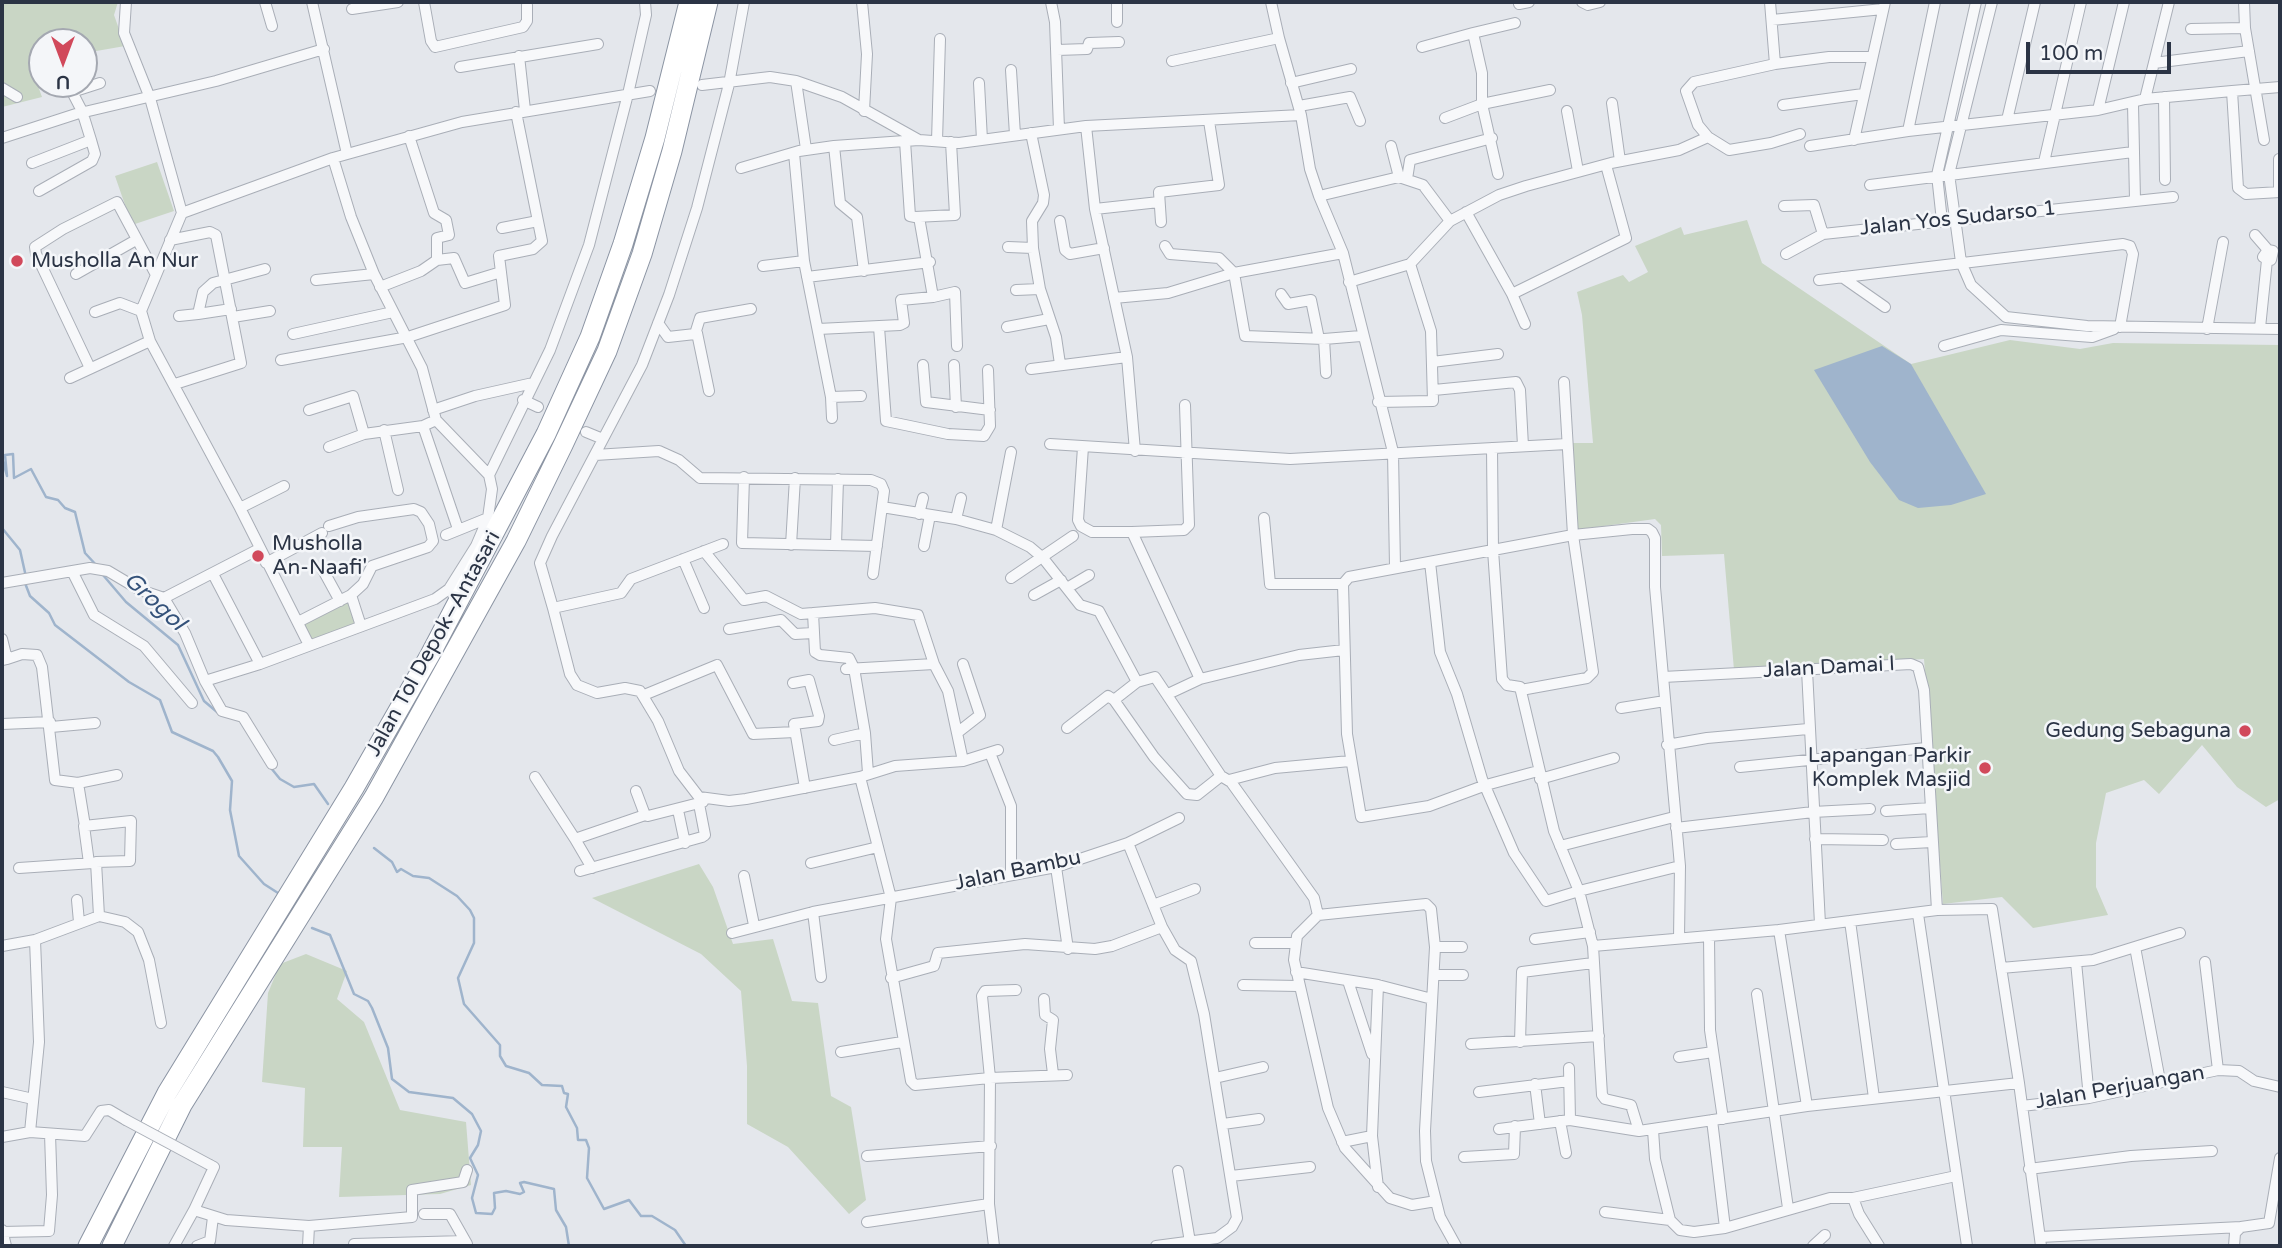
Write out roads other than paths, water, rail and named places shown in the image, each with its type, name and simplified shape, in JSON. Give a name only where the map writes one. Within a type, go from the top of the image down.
[{"type":"highway","name":"Jalan Tol Depok–Antasari","points":[[88,1246],[167,1093],[354,788],[430,655],[546,434],[590,337],[623,244],[689,2]]},
{"type":"highway","name":"Jalan Tol Depok–Antasari","points":[[111,1246],[182,1105],[380,785],[516,541],[563,445],[607,351],[642,254],[672,151],[708,2]]},
{"type":"street","points":[[126,2],[124,33],[150,97],[182,213],[141,311],[150,341],[240,508],[309,645]]},
{"type":"street","points":[[265,2],[272,26]]},
{"type":"street","points":[[312,2],[347,155]]},
{"type":"street","points":[[352,9],[398,2]]},
{"type":"street","points":[[424,2],[430,41],[435,47],[523,27],[527,21],[527,5]]},
{"type":"street","points":[[489,475],[572,295],[589,245],[628,94],[646,15],[645,2]]},
{"type":"street","points":[[580,871],[705,836],[704,802],[686,783],[644,695],[631,688],[597,693],[577,685],[570,674],[540,563],[642,365],[658,323],[697,208],[729,84],[744,2]]},
{"type":"street","points":[[862,2],[867,54],[864,111]]},
{"type":"street","points":[[1051,2],[1057,50],[1059,129]]},
{"type":"street","points":[[1117,2],[1117,22]]},
{"type":"street","points":[[1271,2],[1300,111],[1310,169],[1343,253],[1361,336],[1393,452],[1395,567]]},
{"type":"street","points":[[1770,2],[1775,64]]},
{"type":"street","points":[[1908,131],[1935,2]]},
{"type":"street","points":[[1942,221],[1946,129],[1976,2]]},
{"type":"street","points":[[1992,2],[1961,127],[1943,175],[1961,262],[1971,285],[1995,311],[2006,317],[2120,327],[2280,329]]},
{"type":"street","points":[[2007,120],[2035,2]]},
{"type":"street","points":[[2044,162],[2081,2]]},
{"type":"street","points":[[2098,110],[2124,2]]},
{"type":"street","points":[[2146,99],[2169,2]]},
{"type":"street","points":[[2244,2],[2245,28],[2264,140]]},
{"type":"street","points":[[1772,20],[1884,5],[1854,140]]},
{"type":"street","points":[[1422,47],[1516,23]]},
{"type":"street","points":[[2191,29],[2245,28]]},
{"type":"street","points":[[1473,33],[1482,73],[1482,104],[1492,138],[1498,174]]},
{"type":"street","points":[[1172,61],[1279,38]]},
{"type":"street","points":[[937,141],[940,39]]},
{"type":"street","points":[[1057,50],[1087,49],[1089,43],[1119,42]]},
{"type":"street","points":[[460,67],[598,44]]},
{"type":"street","points":[[2,138],[46,123],[324,49]]},
{"type":"street","points":[[2154,63],[2249,51]]},
{"type":"street","points":[[281,360],[408,337],[504,306],[499,255],[533,249],[541,244],[521,111],[519,56]]},
{"type":"street","points":[[1800,134],[1771,143],[1729,150],[1708,137],[1698,125],[1686,91],[1694,82],[1775,64],[1829,57],[1871,57]]},
{"type":"street","points":[[1291,83],[1351,69]]},
{"type":"street","points":[[1011,70],[1015,135]]},
{"type":"street","points":[[702,85],[729,84],[770,77],[796,81],[842,97],[919,140]]},
{"type":"street","points":[[796,81],[804,261],[831,397],[832,418]]},
{"type":"street","points":[[979,83],[982,140]]},
{"type":"street","points":[[1810,146],[1908,131],[1946,129],[2098,110],[2146,99],[2280,87]]},
{"type":"street","points":[[2,88],[17,97]]},
{"type":"street","points":[[1445,118],[1482,104],[1550,90]]},
{"type":"street","points":[[182,213],[333,158],[409,136],[521,111],[650,91]]},
{"type":"street","points":[[2232,91],[2238,188],[2246,194],[2279,192],[2279,159]]},
{"type":"street","points":[[1783,105],[1863,94]]},
{"type":"street","points":[[741,168],[800,151],[834,146],[919,140],[982,140],[1086,126],[1209,121],[1300,111],[1350,97],[1360,121]]},
{"type":"street","points":[[2164,97],[2165,180]]},
{"type":"street","points":[[38,191],[92,161],[95,153],[84,114],[75,98]]},
{"type":"street","points":[[1512,294],[1626,238],[1611,163],[1612,103]]},
{"type":"street","points":[[2133,104],[2135,200]]},
{"type":"street","points":[[1567,111],[1578,171]]},
{"type":"street","points":[[1161,222],[1159,192],[1219,185],[1209,121]]},
{"type":"street","points":[[1086,126],[1096,209],[1127,357],[1135,451]]},
{"type":"street","points":[[1031,133],[1044,195],[1043,203],[1032,221],[1033,248],[1040,289],[1056,337],[1060,364]]},
{"type":"street","points":[[409,136],[434,213],[445,218],[447,222],[449,234],[437,238],[438,260]]},
{"type":"street","points":[[1349,282],[1410,264],[1450,221],[1499,195],[1578,171],[1679,150],[1708,137]]},
{"type":"street","points":[[1403,178],[1410,160],[1492,138]]},
{"type":"street","points":[[32,163],[91,140]]},
{"type":"street","points":[[905,141],[910,216],[919,217],[955,215],[951,142]]},
{"type":"street","points":[[834,146],[840,203],[857,216],[864,271]]},
{"type":"street","points":[[1391,146],[1403,178]]},
{"type":"street","points":[[1870,185],[2133,152]]},
{"type":"street","points":[[205,681],[261,664],[422,606],[449,589],[476,546],[488,518],[492,489],[489,475],[435,415],[422,368],[374,274],[351,217],[333,158]]},
{"type":"street","points":[[1319,196],[1403,178],[1423,185],[1450,221]]},
{"type":"street","name":"Jalan Yos Sudarso 1","points":[[1786,254],[1823,234],[2172,197]]},
{"type":"street","points":[[90,368],[35,247],[63,229],[117,202],[155,273]]},
{"type":"street","points":[[1096,209],[1159,202]]},
{"type":"street","points":[[1784,206],[1814,205],[1823,234]]},
{"type":"street","points":[[1465,212],[1512,294],[1525,324]]},
{"type":"street","points":[[919,217],[930,262],[933,297]]},
{"type":"street","points":[[1060,221],[1067,253],[1080,254],[1104,248]]},
{"type":"street","points":[[502,228],[538,222]]},
{"type":"street","points":[[170,240],[215,233],[242,363],[175,384]]},
{"type":"street","points":[[2255,235],[2272,256],[2260,328]]},
{"type":"street","points":[[76,274],[136,240]]},
{"type":"street","points":[[2207,329],[2223,242]]},
{"type":"street","points":[[1165,246],[1170,254],[1219,258],[1234,273],[1245,336],[1361,336]]},
{"type":"street","points":[[1819,280],[2079,248],[2130,246],[2133,254],[2120,327]]},
{"type":"street","points":[[1008,247],[1033,248]]},
{"type":"street","points":[[1114,298],[1168,293],[1234,273],[1343,253]]},
{"type":"street","points":[[380,287],[421,271],[438,260],[454,258],[465,283],[501,272]]},
{"type":"street","points":[[762,266],[804,261]]},
{"type":"street","points":[[807,277],[930,262]]},
{"type":"street","points":[[1378,402],[1430,403],[1434,390],[1428,315],[1410,264]]},
{"type":"street","points":[[198,314],[203,292],[225,277],[265,270]]},
{"type":"street","points":[[316,280],[374,274]]},
{"type":"street","points":[[1842,277],[1885,307]]},
{"type":"street","points":[[1016,290],[1040,289]]},
{"type":"street","points":[[818,329],[880,327],[904,323],[901,300],[956,292],[957,346]]},
{"type":"street","points":[[1281,294],[1285,303],[1311,299],[1326,373]]},
{"type":"street","points":[[95,312],[120,303],[141,311]]},
{"type":"street","points":[[709,391],[697,333],[700,318],[751,309]]},
{"type":"street","points":[[179,316],[270,311]]},
{"type":"street","points":[[293,334],[393,313]]},
{"type":"street","points":[[1007,327],[1049,319]]},
{"type":"street","points":[[658,323],[668,337],[697,333]]},
{"type":"street","points":[[880,327],[886,421],[948,434],[984,436],[990,426],[988,370]]},
{"type":"street","points":[[1944,346],[2001,330],[2092,337],[2120,327]]},
{"type":"street","points":[[70,378],[150,341]]},
{"type":"street","points":[[1432,362],[1498,354]]},
{"type":"street","points":[[1031,369],[1127,357]]},
{"type":"street","points":[[923,365],[926,402],[990,410]]},
{"type":"street","points":[[954,365],[956,407]]},
{"type":"street","points":[[1434,390],[1516,382],[1520,390],[1523,446]]},
{"type":"street","points":[[1521,690],[1587,678],[1592,673],[1573,535],[1564,382]]},
{"type":"street","points":[[329,447],[364,434],[423,426],[435,415],[475,396],[533,383]]},
{"type":"street","points":[[309,410],[353,396],[364,434]]},
{"type":"street","points":[[831,397],[861,396]]},
{"type":"street","points":[[523,400],[538,407]]},
{"type":"street","points":[[1083,447],[1078,520],[1081,526],[1092,532],[1188,528],[1185,405]]},
{"type":"street","points":[[423,426],[458,530]]},
{"type":"street","points":[[384,430],[398,490]]},
{"type":"street","points":[[586,432],[603,439]]},
{"type":"street","points":[[1049,444],[1290,459],[1567,444]]},
{"type":"street","points":[[1492,448],[1493,550],[1503,679],[1507,685],[1517,685],[1521,690],[1539,775],[1560,846],[1579,891],[1590,932],[1602,1095],[1605,1100],[1631,1105],[1639,1131]]},
{"type":"street","points":[[595,455],[659,451],[679,460],[700,478],[871,480],[881,484],[884,491],[873,574]]},
{"type":"street","points":[[996,530],[1010,452]]},
{"type":"street","points":[[744,477],[742,543],[877,546]]},
{"type":"street","points":[[791,545],[795,478]]},
{"type":"street","points":[[836,545],[838,479]]},
{"type":"street","points":[[240,508],[284,486]]},
{"type":"street","points":[[923,498],[924,546]]},
{"type":"street","points":[[956,519],[961,498]]},
{"type":"street","points":[[882,507],[956,519],[996,530],[1044,558],[1080,605],[1099,611],[1137,682]]},
{"type":"street","points":[[266,563],[325,530],[358,517],[414,509],[421,512],[429,524],[433,538],[431,545],[372,566],[363,583],[351,595],[298,622]]},
{"type":"street","points":[[446,535],[488,518]]},
{"type":"street","points":[[1264,518],[1270,583],[1343,584],[1358,574],[1573,535],[1632,529],[1648,529],[1652,532],[1655,538],[1667,745],[1680,866],[1679,938]]},
{"type":"street","points":[[1132,532],[1200,678]]},
{"type":"street","points":[[1011,578],[1073,536]]},
{"type":"street","points":[[553,608],[621,593],[631,579],[723,544]]},
{"type":"street","points":[[164,598],[259,550]]},
{"type":"street","points":[[704,551],[744,600],[766,596],[794,612],[875,608],[918,615],[934,664],[948,691],[963,761]]},
{"type":"street","points":[[683,559],[704,608]]},
{"type":"street","points":[[1430,562],[1440,652],[1457,694],[1486,785],[1514,853],[1533,879],[1541,897],[1546,901],[1553,901],[1579,891],[1680,866]]},
{"type":"street","points":[[2,583],[90,568],[108,571],[141,590],[164,598],[185,633],[205,681],[222,710],[243,717],[272,764]]},
{"type":"street","points":[[323,570],[340,601]]},
{"type":"street","points":[[72,571],[94,615],[144,646],[178,682],[192,702]]},
{"type":"street","points":[[213,574],[261,664]]},
{"type":"street","points":[[1034,595],[1089,575]]},
{"type":"street","points":[[1343,584],[1350,761],[1361,817],[1429,806],[1486,785],[1614,758]]},
{"type":"street","points":[[351,595],[361,626]]},
{"type":"street","points":[[813,613],[817,654],[842,655],[849,658],[865,733],[864,775],[891,898],[886,939],[902,1042],[911,1081],[915,1085],[1067,1075]]},
{"type":"street","points":[[729,629],[781,620],[795,634],[813,633]]},
{"type":"street","points":[[2,639],[4,660],[22,654],[37,655],[42,667],[50,724],[52,774],[55,780],[78,783],[117,775]]},
{"type":"street","points":[[1168,694],[1200,678],[1298,654],[1344,650]]},
{"type":"street","points":[[850,669],[934,664]]},
{"type":"street","points":[[957,733],[981,715],[962,664]]},
{"type":"street","name":"Jalan Damai I","points":[[1663,677],[1911,664],[1918,667],[1924,690],[1937,910]]},
{"type":"street","points":[[644,695],[717,665],[753,734],[795,732]]},
{"type":"street","points":[[1807,670],[1820,925]]},
{"type":"street","points":[[1114,700],[1137,682],[1154,677],[1314,898],[1318,915]]},
{"type":"street","points":[[793,682],[809,680],[819,719],[794,724],[805,788]]},
{"type":"street","points":[[1067,728],[1102,698],[1108,696],[1114,700],[1154,757],[1187,794],[1197,795],[1225,778],[1275,768],[1350,761]]},
{"type":"street","points":[[1621,708],[1665,701]]},
{"type":"street","points":[[2,724],[95,723]]},
{"type":"street","points":[[1667,745],[1707,738],[1808,729]]},
{"type":"street","points":[[834,740],[865,733]]},
{"type":"street","points":[[1740,767],[1926,748]]},
{"type":"street","points":[[575,839],[645,815],[678,810],[704,802],[746,799],[805,788],[895,766],[963,761],[994,751],[1011,806],[1011,875]]},
{"type":"street","points":[[535,777],[592,867]]},
{"type":"street","points":[[78,783],[99,916]]},
{"type":"street","points":[[636,791],[645,815]]},
{"type":"street","points":[[1886,811],[1930,808]]},
{"type":"street","points":[[1560,846],[1675,822],[1870,809]]},
{"type":"street","points":[[678,810],[685,843]]},
{"type":"street","name":"Jalan Bambu","points":[[732,933],[754,925],[813,912],[1056,867],[1128,843],[1180,818]]},
{"type":"street","points":[[19,868],[130,861],[131,821],[85,826]]},
{"type":"street","points":[[1815,839],[1883,840]]},
{"type":"street","points":[[1896,844],[1932,842]]},
{"type":"street","points":[[1128,843],[1174,950],[1191,961],[1215,1077],[1237,1218],[1217,1242],[1157,1246]]},
{"type":"street","points":[[811,863],[878,847]]},
{"type":"street","points":[[1056,867],[1068,949]]},
{"type":"street","points":[[744,876],[754,925]]},
{"type":"street","points":[[1153,905],[1195,889]]},
{"type":"street","points":[[77,900],[79,922]]},
{"type":"street","points":[[1436,1200],[1412,1205],[1400,1203],[1378,1187],[1342,1142],[1328,1108],[1296,972],[1294,943],[1297,936],[1318,915],[1426,904],[1431,909],[1435,947],[1425,1131],[1426,1161],[1436,1200],[1440,1217],[1457,1246]]},
{"type":"street","points":[[1593,946],[1779,930],[1937,910],[1992,909],[2041,1241],[2269,1223],[2280,1158]]},
{"type":"street","points":[[813,912],[821,977]]},
{"type":"street","points":[[1919,914],[1967,1246]]},
{"type":"street","points":[[2,946],[35,940],[99,916],[125,922],[138,932],[155,976],[161,1023]]},
{"type":"street","points":[[1850,921],[1874,1098]]},
{"type":"street","points":[[891,978],[934,966],[938,953],[1025,944],[1068,949],[1112,946],[1162,927]]},
{"type":"street","points":[[1779,930],[1807,1106]]},
{"type":"street","points":[[1535,939],[1590,932]]},
{"type":"street","points":[[2001,968],[2115,956],[2180,933]]},
{"type":"street","points":[[1709,936],[1710,1030],[1725,1228]]},
{"type":"street","points":[[30,1132],[38,1042],[35,940]]},
{"type":"street","points":[[1255,943],[1294,943]]},
{"type":"street","points":[[1435,947],[1462,947]]},
{"type":"street","points":[[2135,947],[2160,1081]]},
{"type":"street","points":[[2076,962],[2089,1098]]},
{"type":"street","points":[[2205,962],[2218,1070],[2239,1070],[2254,1081],[2280,1087]]},
{"type":"street","points":[[1520,1042],[1521,972],[1593,963]]},
{"type":"street","points":[[1296,972],[1378,985],[1432,999]]},
{"type":"street","points":[[1434,975],[1463,975]]},
{"type":"street","points":[[1348,981],[1374,1060]]},
{"type":"street","points":[[1244,985],[1298,986]]},
{"type":"street","points":[[1378,985],[1372,1136],[1378,1187]]},
{"type":"street","points":[[994,1246],[989,1204],[992,1146],[990,1078],[982,996],[985,992],[1016,990]]},
{"type":"street","points":[[1756,994],[1765,1034],[1772,1112],[1788,1208]]},
{"type":"street","points":[[1044,999],[1045,1015],[1053,1020],[1049,1049],[1053,1074]]},
{"type":"street","points":[[1471,1044],[1599,1036]]},
{"type":"street","points":[[841,1052],[902,1042]]},
{"type":"street","points":[[1679,1057],[1713,1052]]},
{"type":"street","points":[[1215,1077],[1264,1067]]},
{"type":"street","points":[[1566,1153],[1565,1121],[1569,1068]]},
{"type":"street","name":"Jalan Perjuangan","points":[[2022,1106],[2089,1098],[2218,1070]]},
{"type":"street","points":[[1479,1092],[1569,1081]]},
{"type":"street","points":[[1499,1129],[1565,1121],[1639,1131],[1653,1130],[1807,1106],[2019,1083]]},
{"type":"street","points":[[1535,1084],[1540,1124]]},
{"type":"street","points":[[2,1092],[33,1099]]},
{"type":"street","points":[[2,1137],[30,1132],[85,1136],[101,1111],[109,1110],[214,1167],[174,1246]]},
{"type":"street","points":[[1223,1124],[1259,1119]]},
{"type":"street","points":[[1464,1157],[1514,1154],[1515,1126]]},
{"type":"street","points":[[1653,1130],[1655,1159],[1670,1220],[1680,1230],[1694,1232],[1725,1228],[1830,1198],[1853,1198],[1956,1176]]},
{"type":"street","points":[[6,1246],[2,1231],[49,1231],[52,1195],[50,1134]]},
{"type":"street","points":[[1342,1142],[1372,1136]]},
{"type":"street","points":[[867,1156],[992,1146]]},
{"type":"street","points":[[2029,1170],[2131,1156],[2212,1152]]},
{"type":"street","points":[[1231,1176],[1310,1167]]},
{"type":"street","points":[[194,1210],[213,1217],[309,1226],[412,1217],[412,1190],[463,1182],[467,1170]]},
{"type":"street","points":[[1178,1171],[1190,1242]]},
{"type":"street","points":[[1853,1198],[1859,1214],[1879,1246]]},
{"type":"street","points":[[867,1222],[989,1204]]},
{"type":"street","points":[[1605,1212],[1670,1220]]},
{"type":"street","points":[[354,1244],[467,1244],[450,1214],[424,1214]]},
{"type":"street","points":[[197,1246],[210,1241],[213,1217]]},
{"type":"street","points":[[308,1246],[309,1226]]},
{"type":"street","points":[[2234,1246],[2235,1233],[2241,1227]]},
{"type":"street","points":[[1813,1246],[1825,1235]]},
{"type":"water","points":[[1882,346],[1911,364],[1986,494],[1951,505],[1918,508],[1899,500],[1870,462],[1814,370]]},
{"type":"waterway","name":"Grogol","points":[[2,458],[7,476],[5,455],[13,454],[14,478],[31,469],[46,497],[58,500],[65,508],[75,512],[85,553],[98,567]]},
{"type":"waterway","name":"Grogol","points":[[2,528],[20,550],[26,577]]},
{"type":"waterway","name":"Grogol","points":[[103,575],[126,602],[178,645],[204,701],[217,712]]},
{"type":"waterway","name":"Grogol","points":[[25,583],[30,596],[49,613],[55,625],[129,682],[160,700],[172,732],[213,751],[218,757],[232,781],[230,810],[239,856],[264,884],[278,893]]},
{"type":"waterway","name":"Grogol","points":[[271,768],[280,779],[294,787],[314,784],[328,804]]},
{"type":"waterway","name":"Grogol","points":[[374,848],[392,862],[397,872],[401,869],[413,876],[429,878],[457,896],[470,910],[474,918],[474,943],[458,978],[464,1004],[500,1045],[500,1056],[506,1066],[529,1073],[542,1085],[562,1086],[564,1093],[568,1094],[566,1107],[577,1128],[578,1140],[586,1140],[589,1148],[587,1178],[604,1209],[629,1200],[641,1216],[652,1216],[675,1230],[686,1246]]},
{"type":"waterway","name":"Grogol","points":[[312,928],[330,935],[354,994],[368,1001],[372,1008],[388,1048],[392,1079],[409,1092],[453,1098],[472,1114],[481,1131],[478,1145],[470,1158],[478,1175],[472,1198],[476,1213],[492,1214],[495,1208],[494,1193],[506,1191],[520,1194],[524,1192],[520,1183],[554,1189],[556,1210],[566,1227],[569,1246]]},
{"type":"place","name":"Musholla An Nur","points":[[17,261]]},
{"type":"place","name":"Musholla An-Naafi'","points":[[258,556]]},
{"type":"place","name":"Gedung Sebaguna","points":[[2245,731]]},
{"type":"place","name":"Lapangan Parkir Komplek Masjid","points":[[1985,768]]}]
